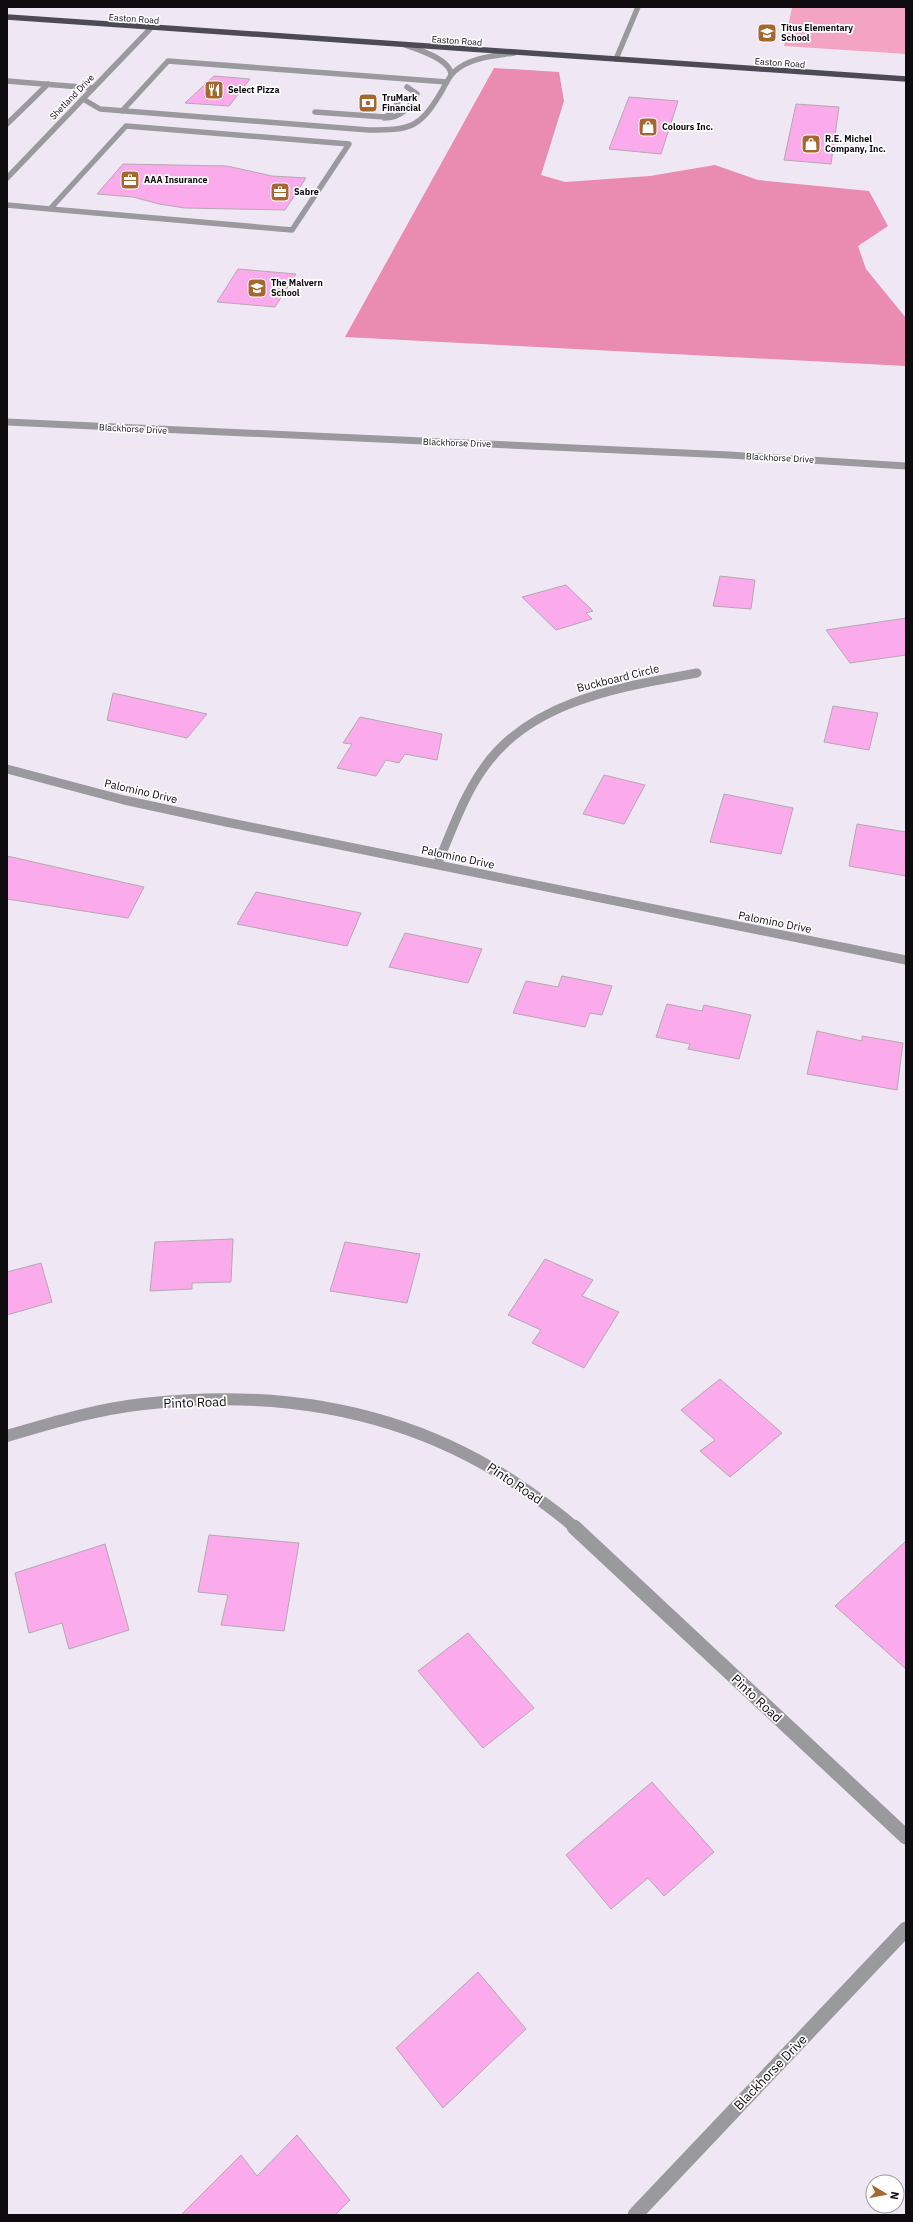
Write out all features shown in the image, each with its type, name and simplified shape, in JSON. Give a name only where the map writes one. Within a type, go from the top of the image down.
[{"type":"highway","name":"Easton Road","points":[[7,17],[150,29],[906,79]]},
{"type":"street","points":[[616,59],[638,7]]},
{"type":"street","name":"Shetland Drive","points":[[7,178],[150,29]]},
{"type":"street","points":[[405,45],[436,58],[446,64],[451,71],[451,75]]},
{"type":"street","points":[[50,209],[126,126],[369,130],[399,128],[413,125],[427,115],[451,75],[463,66],[472,62],[514,53]]},
{"type":"street","points":[[122,111],[168,61],[447,82]]},
{"type":"street","points":[[405,92],[410,79]]},
{"type":"street","points":[[7,81],[94,88]]},
{"type":"street","points":[[7,124],[48,84]]},
{"type":"street","points":[[315,112],[397,117],[404,114],[417,94],[408,87]]},
{"type":"street","points":[[381,117],[389,115],[401,98]]},
{"type":"street","points":[[7,205],[292,230],[349,144],[100,108],[83,99]]},
{"type":"street","name":"Blackhorse Drive","points":[[7,422],[721,455],[906,466]]},
{"type":"street","name":"Buckboard Circle","points":[[437,865],[474,785],[488,760],[520,731],[548,713],[573,702],[632,685],[697,673]]},
{"type":"street","name":"Palomino Drive","points":[[7,770],[124,800],[906,960]]},
{"type":"street","name":"Pinto Road","points":[[7,1436],[73,1416],[143,1404],[212,1399],[296,1404],[355,1413],[413,1430],[468,1454],[521,1485],[570,1523],[906,1837]]},
{"type":"street","name":"Blackhorse Drive","points":[[635,2215],[906,1929]]},
{"type":"shaded area","points":[[792,7],[906,7],[906,54],[784,46]]},
{"type":"shaded area","points":[[494,68],[559,72],[564,101],[541,175],[565,182],[650,176],[715,165],[758,180],[869,191],[888,226],[858,246],[866,269],[906,318],[906,366],[345,337]]},
{"type":"building","name":"Select Pizza","points":[[214,76],[250,79],[229,106],[185,103]]},
{"type":"building","name":"Colours Inc.","points":[[629,97],[678,101],[661,154],[609,149]]},
{"type":"building","name":"R.E. Michel Company, Inc.","points":[[796,104],[839,107],[831,164],[784,160]]},
{"type":"building","points":[[123,164],[227,166],[272,176],[306,178],[285,210],[185,208],[159,204],[133,197],[97,194]]},
{"type":"building","name":"The Malvern School","points":[[238,269],[296,274],[275,307],[217,302]]},
{"type":"building","points":[[720,576],[755,580],[751,609],[713,606]]},
{"type":"building","points":[[566,585],[593,611],[586,613],[592,619],[556,630],[522,597]]},
{"type":"building","points":[[906,618],[906,655],[850,663],[826,630]]},
{"type":"building","points":[[113,693],[207,714],[187,738],[107,720]]},
{"type":"building","points":[[833,706],[878,713],[869,750],[824,742]]},
{"type":"building","points":[[360,717],[442,734],[437,760],[405,754],[399,763],[386,760],[376,776],[337,768],[352,744],[343,743]]},
{"type":"building","points":[[604,775],[645,785],[624,824],[583,814]]},
{"type":"building","points":[[724,794],[793,808],[781,854],[710,842]]},
{"type":"building","points":[[857,824],[906,832],[906,876],[849,866]]},
{"type":"building","points":[[7,856],[144,887],[128,918],[7,899]]},
{"type":"building","points":[[256,892],[361,913],[347,946],[237,924]]},
{"type":"building","points":[[405,933],[482,949],[468,983],[389,967]]},
{"type":"building","points":[[562,976],[612,986],[602,1015],[590,1013],[585,1027],[513,1013],[526,981],[558,987]]},
{"type":"building","points":[[667,1004],[702,1011],[704,1005],[751,1015],[739,1059],[688,1049],[690,1044],[656,1037]]},
{"type":"building","points":[[817,1031],[862,1041],[862,1036],[903,1043],[897,1090],[807,1074]]},
{"type":"building","points":[[233,1239],[231,1282],[192,1283],[192,1289],[150,1291],[155,1242]]},
{"type":"building","points":[[345,1242],[420,1254],[407,1303],[330,1291]]},
{"type":"building","points":[[545,1259],[593,1280],[582,1296],[619,1312],[584,1368],[532,1343],[541,1330],[508,1315]]},
{"type":"building","points":[[41,1263],[52,1302],[7,1315],[7,1272]]},
{"type":"building","points":[[720,1379],[782,1433],[730,1477],[700,1451],[715,1440],[681,1410]]},
{"type":"building","points":[[209,1535],[299,1543],[284,1631],[221,1625],[228,1595],[198,1592]]},
{"type":"building","points":[[906,1541],[906,1669],[835,1606]]},
{"type":"building","points":[[105,1544],[129,1630],[69,1649],[62,1623],[29,1633],[15,1573]]},
{"type":"building","points":[[468,1633],[534,1708],[483,1748],[418,1671]]},
{"type":"building","points":[[652,1782],[714,1852],[664,1896],[648,1878],[611,1909],[566,1855]]},
{"type":"building","points":[[478,1972],[526,2029],[443,2108],[396,2048]]},
{"type":"building","points":[[297,2135],[350,2200],[335,2215],[181,2215],[241,2155],[257,2176]]},
{"type":"place","name":"Titus Elementary School","points":[[767,33]]},
{"type":"place","name":"Select Pizza","points":[[214,90]]},
{"type":"place","name":"TruMark Financial","points":[[368,103]]},
{"type":"place","name":"Colours Inc.","points":[[648,127]]},
{"type":"place","name":"R.E. Michel Company, Inc.","points":[[811,144]]},
{"type":"place","name":"AAA Insurance","points":[[130,180]]},
{"type":"place","name":"Sabre","points":[[280,192]]},
{"type":"place","name":"The Malvern School","points":[[257,288]]}]
